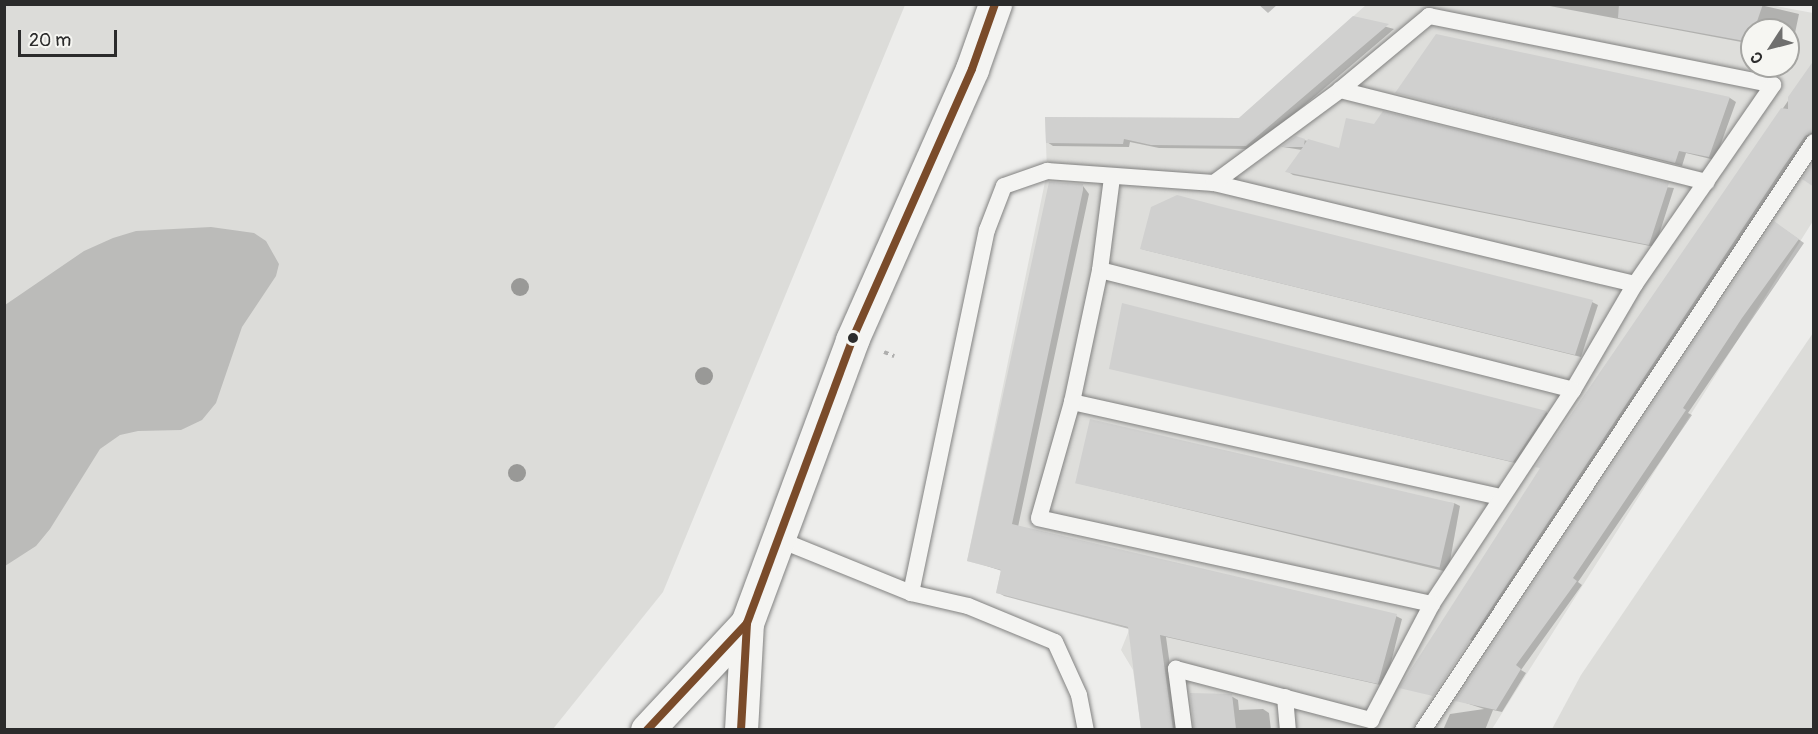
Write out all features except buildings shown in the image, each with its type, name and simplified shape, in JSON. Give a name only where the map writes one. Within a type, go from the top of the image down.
[{"type":"street","points":[[741,729],[747,623],[852,340],[972,69],[995,4]]},
{"type":"street","points":[[647,729],[747,623]]},
{"type":"lane","points":[[1184,729],[1176,669],[1285,697],[1374,725],[1432,604],[1499,497],[1573,390],[1635,284],[1773,85],[1429,16],[1340,90],[1214,183]]},
{"type":"lane","points":[[1340,90],[1707,182]]},
{"type":"lane","points":[[1423,729],[1814,142]]},
{"type":"lane","points":[[911,593],[987,230],[1004,186],[1047,171],[1112,178],[1214,183],[1635,284]]},
{"type":"lane","points":[[1112,178],[1100,270],[1072,402],[1038,518],[1432,604]]},
{"type":"lane","points":[[1100,270],[1573,390]]},
{"type":"lane","points":[[1072,402],[1499,497]]},
{"type":"lane","points":[[778,539],[911,593],[968,606],[1055,642],[1079,695],[1086,729]]},
{"type":"lane","points":[[1285,697],[1288,729]]},
{"type":"shaded area","points":[[1765,4],[1813,13],[1813,221],[1492,729],[1141,729],[1133,670],[1121,650],[1130,628],[996,593],[1001,570],[967,561],[1047,172],[1045,117],[1239,118],[1366,5]]},
{"type":"shaded area","points":[[4,5],[905,5],[663,592],[553,729],[5,729]]},
{"type":"shaded area","points":[[211,227],[254,233],[266,241],[279,264],[276,276],[242,327],[216,403],[202,420],[181,430],[138,431],[120,435],[100,449],[50,529],[36,546],[5,566],[5,305],[84,251],[113,238],[136,231]]},
{"type":"shaded area","points":[[1813,333],[1813,729],[1552,729],[1581,675]]},
{"type":"transit line","points":[[741,730],[747,623],[852,340],[972,69],[995,4]]},
{"type":"transit line","points":[[647,730],[747,623]]}]
